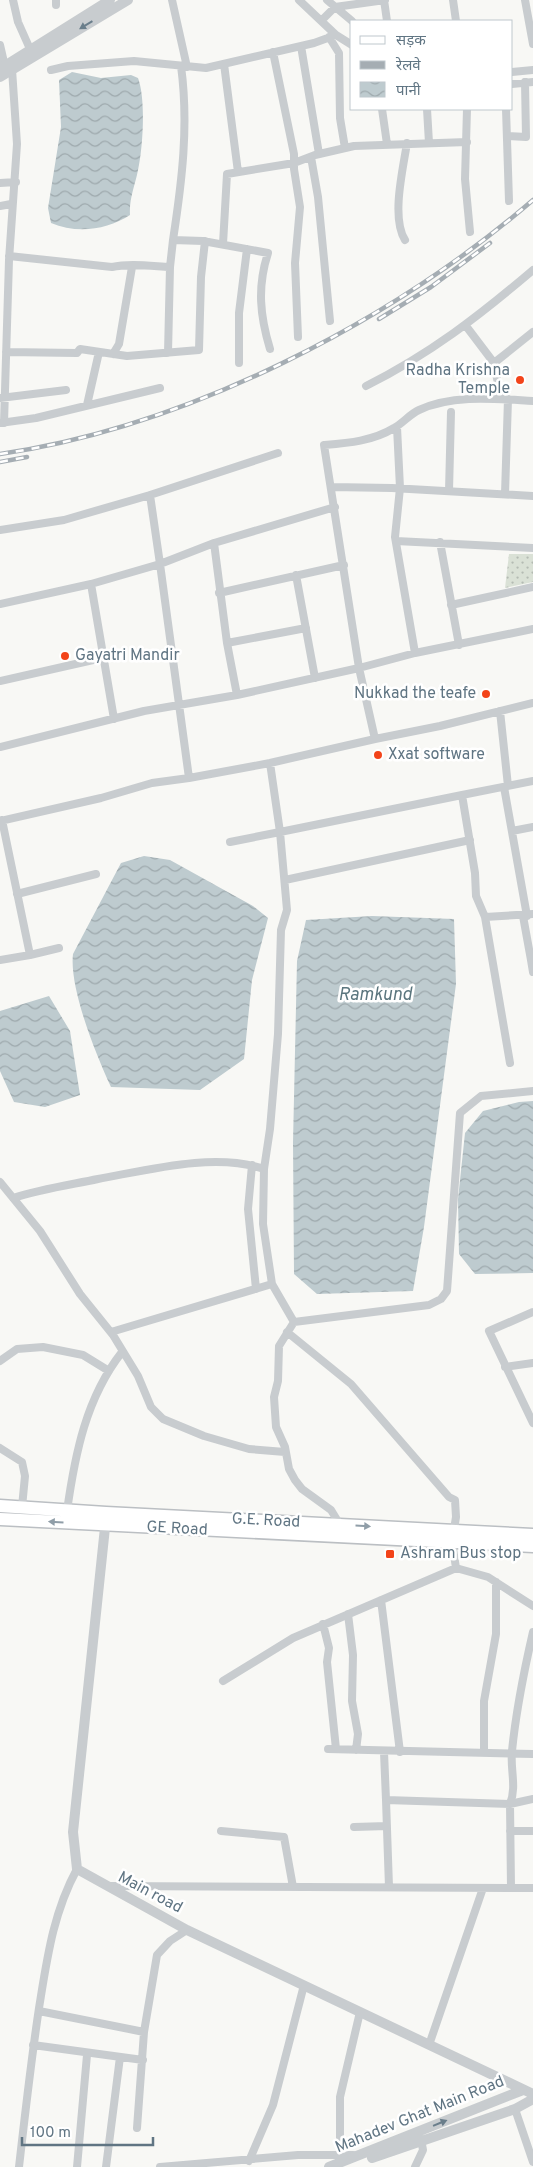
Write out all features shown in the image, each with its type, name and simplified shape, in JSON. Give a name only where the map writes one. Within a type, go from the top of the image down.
[{"type":"main road","points":[[0,1506],[67,1510],[106,1519]]},
{"type":"main road","name":"GE Road","points":[[0,1519],[106,1519],[452,1536],[533,1546]]},
{"type":"main road","points":[[452,1536],[533,1535]]},
{"type":"street","points":[[13,0],[21,31],[30,49]]},
{"type":"street","points":[[5,71],[30,49],[110,0]]},
{"type":"street","points":[[5,71],[128,0]]},
{"type":"street","points":[[168,353],[170,267],[182,187],[186,124],[184,67],[172,0]]},
{"type":"street","points":[[298,0],[322,20],[333,36],[339,53],[340,118],[345,148]]},
{"type":"street","points":[[327,0],[351,20]]},
{"type":"street","points":[[322,20],[335,7],[385,0],[387,20]]},
{"type":"street","points":[[453,0],[456,20]]},
{"type":"street","points":[[525,0],[533,44]]},
{"type":"street","points":[[51,70],[68,66],[134,61],[206,68],[301,46],[333,36],[350,44],[339,53]]},
{"type":"street","points":[[0,45],[16,116],[16,182],[12,204],[9,256],[4,268],[3,341],[6,352],[2,423],[160,388]]},
{"type":"street","points":[[301,46],[319,154]]},
{"type":"street","points":[[273,52],[294,163],[300,207],[295,263],[298,337]]},
{"type":"street","points":[[224,64],[238,172]]},
{"type":"street","points":[[513,72],[533,70]]},
{"type":"street","points":[[506,136],[526,137],[529,82],[513,84]]},
{"type":"street","points":[[382,110],[387,144]]},
{"type":"street","points":[[427,110],[429,143]]},
{"type":"street","points":[[467,110],[465,179],[470,232]]},
{"type":"street","points":[[506,110],[508,200]]},
{"type":"street","points":[[223,244],[227,174],[294,163],[319,154],[345,148],[387,144],[466,142]]},
{"type":"street","points":[[405,240],[399,223],[401,182],[407,144]]},
{"type":"street","points":[[311,157],[318,197],[330,321]]},
{"type":"street","points":[[0,183],[16,182]]},
{"type":"street","points":[[0,206],[12,204]]},
{"type":"street","points":[[173,240],[205,241],[268,254],[262,272],[261,320],[270,349]]},
{"type":"street","points":[[6,352],[77,354],[80,349],[127,356],[199,350],[201,277],[205,241]]},
{"type":"street","points":[[239,363],[240,304],[247,249]]},
{"type":"street","points":[[9,256],[112,267],[124,264],[170,267]]},
{"type":"street","points":[[113,354],[119,344],[132,266]]},
{"type":"street","points":[[366,386],[408,365],[466,326],[533,270]]},
{"type":"street","points":[[466,326],[494,363],[504,399],[506,494]]},
{"type":"street","points":[[494,363],[533,332]]},
{"type":"street","points":[[88,405],[99,352]]},
{"type":"street","points":[[3,398],[66,390]]},
{"type":"street","points":[[375,739],[359,668],[324,446],[359,441],[396,427],[418,410],[442,403],[504,399],[533,401]]},
{"type":"street","points":[[449,491],[451,412]]},
{"type":"street","points":[[396,427],[400,488],[396,541],[415,653]]},
{"type":"street","points":[[0,530],[64,520],[150,495],[278,453]]},
{"type":"street","points":[[331,487],[400,488],[533,496]]},
{"type":"street","points":[[150,495],[189,778]]},
{"type":"street","points":[[0,604],[91,584],[160,564],[214,543],[335,507]]},
{"type":"street","points":[[396,541],[533,548]]},
{"type":"street","points":[[440,542],[459,645]]},
{"type":"street","points":[[214,543],[219,592],[237,695]]},
{"type":"street","points":[[219,592],[344,565]]},
{"type":"street","points":[[296,575],[315,678]]},
{"type":"street","points":[[91,584],[102,658],[114,719]]},
{"type":"street","points":[[451,605],[533,587]]},
{"type":"street","points":[[227,643],[306,628]]},
{"type":"street","points":[[0,747],[114,719],[237,695],[359,668],[415,653],[533,629]]},
{"type":"street","points":[[0,681],[102,658]]},
{"type":"street","points":[[30,955],[1,821],[101,798],[152,783],[270,763],[533,704]]},
{"type":"street","points":[[500,711],[506,787],[512,831],[528,915],[533,972]]},
{"type":"street","points":[[270,763],[280,832],[287,910],[281,930],[278,1034],[270,1129],[264,1169],[263,1224],[272,1284],[294,1322]]},
{"type":"street","points":[[230,842],[356,814],[533,781]]},
{"type":"street","points":[[462,795],[470,840],[476,896],[485,917],[510,1063]]},
{"type":"street","points":[[512,831],[533,827]]},
{"type":"street","points":[[285,880],[470,840]]},
{"type":"street","points":[[16,894],[96,874]]},
{"type":"street","points":[[485,917],[528,915]]},
{"type":"street","points":[[0,960],[59,948]]},
{"type":"street","points":[[343,1531],[331,1510],[302,1489],[289,1469],[285,1447],[276,1427],[274,1397],[278,1381],[279,1346],[294,1322],[429,1305],[442,1299],[447,1291],[460,1113],[481,1096],[533,1091]]},
{"type":"street","points":[[13,1198],[43,1188],[189,1163],[252,1165],[264,1169]]},
{"type":"street","points":[[252,1165],[248,1209],[256,1289]]},
{"type":"street","points":[[0,1182],[40,1231],[80,1294],[111,1332],[138,1376],[150,1407],[163,1419],[204,1436],[249,1449],[285,1452]]},
{"type":"street","points":[[111,1332],[272,1284]]},
{"type":"street","points":[[533,1312],[489,1331],[533,1423]]},
{"type":"street","points":[[287,1332],[351,1384],[417,1462],[449,1497],[455,1500],[456,1517],[452,1536],[456,1568]]},
{"type":"street","points":[[0,1360],[17,1349],[43,1347],[83,1356],[109,1371]]},
{"type":"street","points":[[67,1510],[87,1414],[109,1371],[122,1352]]},
{"type":"street","points":[[505,1367],[533,1363]]},
{"type":"street","points":[[0,1448],[22,1462],[25,1476],[22,1507]]},
{"type":"street","points":[[19,2167],[33,2045],[53,1924],[63,1897],[77,1869],[73,1832],[106,1519]]},
{"type":"street","points":[[223,1681],[266,1653],[323,1624],[456,1568],[470,1571],[496,1582],[533,1606]]},
{"type":"street","points":[[484,1752],[484,1701],[496,1634],[496,1582]]},
{"type":"street","points":[[381,1600],[400,1752]]},
{"type":"street","points":[[348,1614],[353,1655],[352,1701],[358,1734],[356,1750]]},
{"type":"street","points":[[323,1624],[329,1648],[327,1662],[332,1749],[384,1752],[533,1754]]},
{"type":"street","points":[[511,1888],[510,1804],[514,1793],[512,1753],[522,1682],[533,1632]]},
{"type":"street","points":[[384,1752],[389,1887]]},
{"type":"street","points":[[386,1800],[510,1804],[533,1799]]},
{"type":"street","points":[[354,1827],[387,1826]]},
{"type":"street","points":[[220,1831],[284,1836],[294,1887]]},
{"type":"street","points":[[510,1831],[533,1831]]},
{"type":"street","name":"Main road","points":[[77,1869],[187,1930],[530,2093]]},
{"type":"street","points":[[107,1886],[533,1888]]},
{"type":"street","points":[[429,2045],[482,1888]]},
{"type":"street","points":[[137,2128],[144,2032],[157,1956],[170,1941],[187,1930]]},
{"type":"street","points":[[249,2161],[275,2098],[304,1985]]},
{"type":"street","points":[[39,2011],[144,2032]]},
{"type":"street","points":[[340,2156],[340,2097],[360,2012]]},
{"type":"street","points":[[33,2045],[87,2054],[143,2060]]},
{"type":"street","points":[[78,2167],[87,2054]]},
{"type":"street","points":[[106,2167],[120,2057]]},
{"type":"street","points":[[348,2167],[421,2140],[515,2109],[530,2093]]},
{"type":"street","name":"Mahadev Ghat Main Road","points":[[329,2167],[530,2093]]},
{"type":"street","points":[[515,2109],[533,2162]]},
{"type":"street","points":[[415,2167],[423,2150],[421,2140]]},
{"type":"street","points":[[160,2167],[181,2164],[249,2161],[298,2155],[360,2156]]},
{"type":"shaded area","points":[[509,554],[533,554],[533,582],[505,588]]},
{"type":"water","points":[[72,72],[101,78],[131,75],[138,78],[141,87],[143,123],[141,149],[131,198],[130,215],[112,224],[92,229],[71,228],[51,223],[48,208],[61,127],[59,80]]},
{"type":"water","points":[[144,856],[170,860],[253,906],[268,918],[252,980],[244,1059],[200,1090],[111,1087],[91,1040],[79,1003],[75,985],[73,954],[121,863]]},
{"type":"water","name":"Ramkund","points":[[372,916],[454,919],[456,984],[424,1227],[413,1291],[317,1294],[294,1274],[293,1143],[297,961],[306,920]]},
{"type":"water","points":[[49,996],[70,1031],[80,1095],[45,1107],[14,1102],[0,1071],[0,1011]]},
{"type":"water","points":[[533,1101],[533,1273],[475,1274],[459,1254],[458,1199],[465,1133],[483,1111],[519,1102]]},
{"type":"railway","points":[[0,454],[71,440],[142,420],[213,394],[283,363],[351,327],[416,287],[477,245],[533,200]]},
{"type":"railway","points":[[379,319],[431,287],[490,243]]},
{"type":"railway","points":[[0,462],[27,457]]},
{"type":"place","name":"Radha Krishna Temple","points":[[520,380]]},
{"type":"place","name":"Gayatri Mandir","points":[[65,656]]},
{"type":"place","name":"Nukkad the teafe","points":[[486,694]]},
{"type":"place","name":"Xxat software","points":[[378,755]]},
{"type":"place","name":"Ashram Bus stop","points":[[390,1554]]}]
